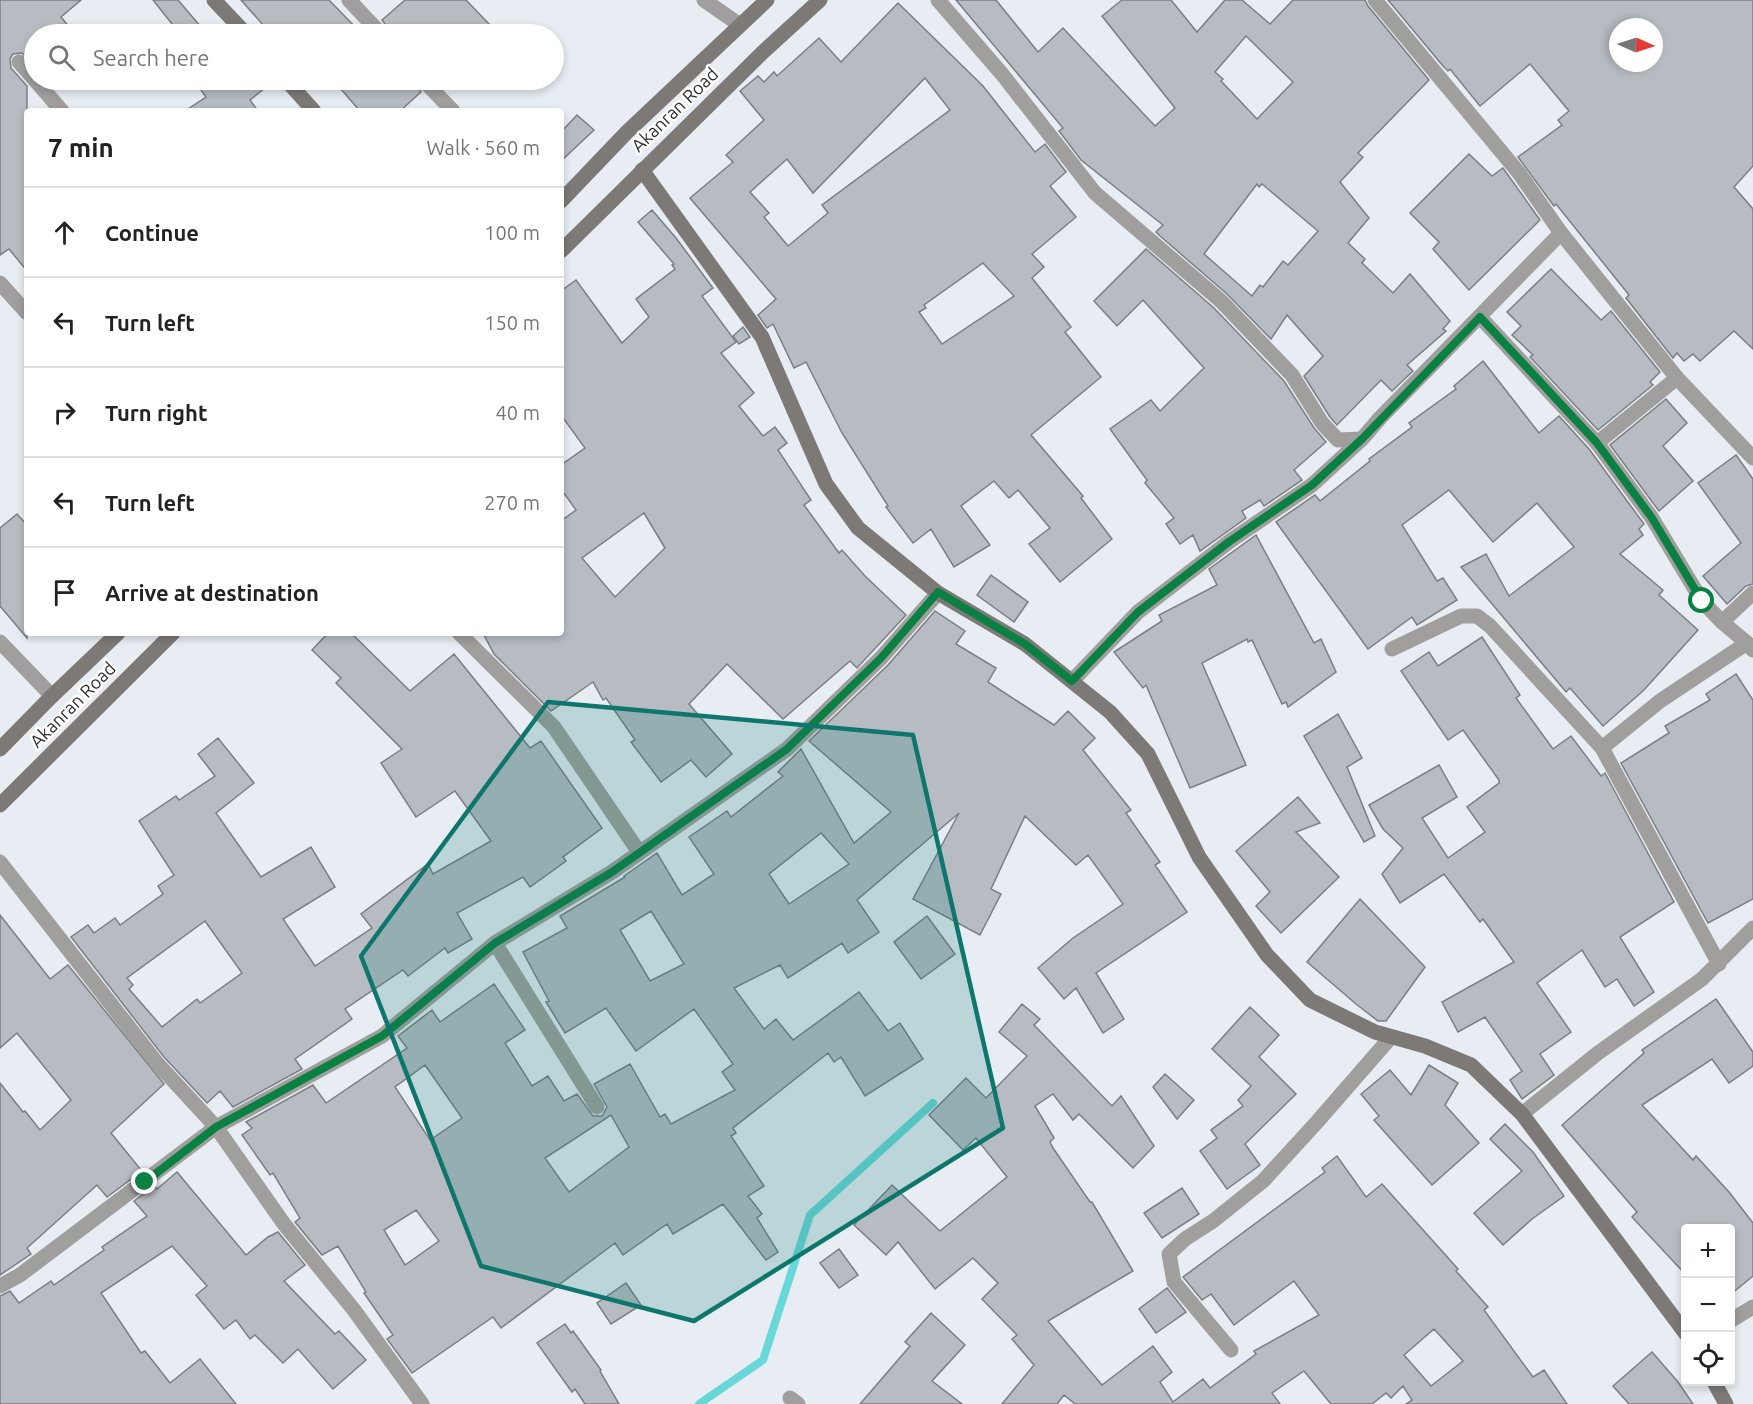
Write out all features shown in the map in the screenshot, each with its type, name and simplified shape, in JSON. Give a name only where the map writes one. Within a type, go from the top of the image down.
[{"type":"street","points":[[214,0],[237,24]]},
{"type":"street","points":[[349,0],[372,24]]},
{"type":"street","points":[[704,0],[740,25]]},
{"type":"street","name":"Akanran Road","points":[[564,198],[627,132],[767,0]]},
{"type":"street","name":"Akanran Road","points":[[564,248],[762,53],[820,0]]},
{"type":"street","points":[[938,0],[1002,74],[1095,193],[1221,301],[1292,375],[1322,423],[1338,440],[1362,439]]},
{"type":"street","points":[[1375,0],[1519,172],[1561,233],[1677,378],[1753,458]]},
{"type":"street","points":[[19,62],[24,67]]},
{"type":"street","points":[[44,90],[59,108]]},
{"type":"street","points":[[295,90],[311,108]]},
{"type":"street","points":[[433,90],[450,108]]},
{"type":"street","points":[[642,170],[762,336],[826,484],[858,528],[938,592],[1025,644],[1110,712],[1148,754],[1199,857],[1266,956],[1310,1000],[1375,1032],[1425,1046],[1470,1065],[1522,1114],[1685,1332]]},
{"type":"street","points":[[1072,681],[1138,612],[1230,541],[1312,485],[1362,439],[1561,233]]},
{"type":"street","points":[[0,283],[24,310]]},
{"type":"street","points":[[1480,317],[1597,443],[1652,518],[1702,601],[1750,646],[1660,701],[1602,748]]},
{"type":"street","points":[[1597,443],[1677,378]]},
{"type":"street","points":[[0,1286],[29,1268],[216,1127],[382,1036],[495,943],[612,872],[787,749],[881,658],[938,592]]},
{"type":"street","points":[[1722,622],[1753,593]]},
{"type":"street","points":[[1392,649],[1461,616],[1477,616],[1490,626],[1602,748],[1719,964]]},
{"type":"street","name":"Akanran Road","points":[[0,749],[115,636]]},
{"type":"street","name":"Akanran Road","points":[[0,805],[170,636]]},
{"type":"street","points":[[462,636],[554,727],[639,852]]},
{"type":"street","points":[[0,642],[52,696]]},
{"type":"street","points":[[0,862],[157,1063],[216,1127],[284,1224],[354,1310],[422,1404]]},
{"type":"street","points":[[1522,1114],[1598,1053],[1702,980],[1753,928]]},
{"type":"street","points":[[495,943],[597,1107]]},
{"type":"street","points":[[1231,1350],[1174,1282],[1169,1254],[1185,1239],[1213,1221],[1263,1180],[1391,1037]]},
{"type":"street","points":[[1735,1318],[1753,1307]]},
{"type":"street","points":[[1716,1386],[1726,1404]]},
{"type":"highlighted area","points":[[548,702],[913,735],[1003,1128],[694,1321],[481,1266],[361,956]]},
{"type":"building","points":[[0,0],[81,0],[61,17],[67,24],[24,24],[24,55],[22,53],[13,54],[10,59],[11,68],[24,83],[24,90],[27,90],[27,108],[24,108],[24,267],[9,249],[0,255]]},
{"type":"building","points":[[153,0],[178,0],[198,24],[172,24]]},
{"type":"building","points":[[241,0],[329,0],[352,24],[262,24]]},
{"type":"building","points":[[405,0],[466,0],[489,24],[385,24],[382,20]]},
{"type":"building","points":[[956,0],[996,0],[1038,52],[1063,28],[1155,126],[1175,108],[1102,16],[1122,0],[1171,0],[1197,32],[1225,0],[1242,0],[1270,24],[1293,0],[1365,0],[1429,80],[1358,153],[1363,157],[1340,182],[1369,218],[1348,243],[1365,259],[1362,263],[1393,293],[1410,274],[1450,321],[1443,329],[1446,331],[1407,365],[1413,371],[1392,391],[1381,380],[1337,425],[1304,376],[1323,356],[1287,315],[1271,339],[1227,294],[1156,232],[1163,225],[1081,160],[1059,131],[1063,128]],"holes":[[[1246,36],[1293,82],[1257,119],[1215,72]],[[1257,184],[1259,187],[1262,184],[1318,231],[1288,265],[1283,261],[1263,287],[1260,285],[1252,296],[1204,254]]]},
{"type":"building","points":[[1388,0],[1753,0],[1753,166],[1734,187],[1753,209],[1753,349],[1734,331],[1700,361],[1693,354],[1684,361],[1677,353],[1673,358],[1626,298],[1629,295],[1556,204],[1554,206],[1518,157],[1562,125],[1558,120],[1569,111],[1530,64],[1480,106],[1450,69],[1448,71]]},
{"type":"building","points":[[898,3],[983,86],[1035,152],[1045,144],[1066,172],[1050,186],[1076,217],[1032,254],[1044,267],[1032,278],[1071,327],[1065,332],[1101,377],[1031,435],[1083,496],[1081,498],[1112,539],[1060,582],[1029,544],[1050,528],[1018,490],[1009,498],[994,481],[961,506],[990,545],[954,567],[931,529],[913,543],[886,507],[888,506],[842,433],[806,362],[794,368],[773,324],[767,328],[758,315],[776,299],[690,198],[733,162],[726,155],[764,120],[740,91],[758,76],[764,82],[774,72],[777,76],[819,38],[841,62]],"holes":[[[925,78],[950,110],[822,205],[828,213],[788,246],[764,217],[769,213],[750,192],[787,159],[813,193]],[[983,263],[1014,296],[942,344],[919,312],[926,308],[924,305]]]},
{"type":"building","points":[[201,90],[262,90],[250,100],[256,108],[190,108],[206,97]]},
{"type":"building","points":[[342,90],[420,90],[421,92],[403,108],[357,108]]},
{"type":"building","points":[[577,115],[594,130],[564,158],[564,129]]},
{"type":"building","points":[[1469,154],[1492,176],[1503,168],[1540,220],[1469,290],[1433,249],[1439,242],[1410,213]]},
{"type":"building","points":[[652,210],[713,288],[702,296],[736,342],[721,353],[754,393],[739,406],[763,436],[775,427],[787,443],[778,450],[811,500],[804,505],[839,553],[842,550],[865,576],[906,615],[857,668],[850,661],[783,719],[727,664],[689,704],[732,754],[706,777],[691,760],[661,782],[631,742],[635,740],[606,698],[603,700],[593,682],[551,711],[494,654],[485,636],[564,636],[564,519],[576,510],[564,493],[564,463],[585,448],[564,419],[564,289],[576,280],[622,343],[649,317],[636,299],[675,269],[672,265],[674,264],[638,222]],"holes":[[[644,513],[665,548],[615,597],[582,558]]]},
{"type":"building","points":[[1146,249],[1214,308],[1284,381],[1314,428],[1326,442],[1294,470],[1302,480],[1264,506],[1260,500],[1242,511],[1246,518],[1200,551],[1193,535],[1180,544],[1166,524],[1174,518],[1145,483],[1147,480],[1110,429],[1151,400],[1160,411],[1204,368],[1143,300],[1117,326],[1094,301]]},
{"type":"building","points":[[1551,269],[1601,320],[1611,311],[1660,372],[1650,382],[1653,385],[1598,430],[1530,357],[1533,355],[1512,335],[1521,326],[1507,312]]},
{"type":"building","points":[[743,327],[750,337],[739,344],[733,336]]},
{"type":"building","points":[[1483,361],[1539,433],[1559,416],[1589,449],[1644,524],[1639,529],[1643,535],[1620,554],[1663,590],[1659,595],[1698,630],[1644,690],[1603,726],[1570,688],[1566,692],[1461,567],[1486,554],[1509,596],[1574,547],[1537,503],[1493,542],[1449,490],[1402,525],[1437,581],[1443,578],[1457,600],[1417,625],[1412,617],[1368,649],[1276,522],[1315,495],[1320,501],[1370,461],[1369,459],[1412,427],[1409,423],[1456,389],[1454,386]]},
{"type":"building","points":[[1666,399],[1687,423],[1663,446],[1693,481],[1659,511],[1610,445]]},
{"type":"building","points":[[1736,455],[1753,479],[1753,584],[1746,586],[1727,604],[1703,576],[1741,543],[1698,483]]},
{"type":"building","points":[[17,514],[24,522],[24,634],[0,606],[0,528]]},
{"type":"building","points":[[1256,535],[1314,643],[1321,639],[1336,672],[1288,707],[1286,702],[1282,704],[1252,640],[1248,642],[1247,639],[1202,663],[1246,765],[1190,788],[1146,685],[1143,688],[1114,652],[1162,621],[1159,615],[1217,585],[1209,569]]},
{"type":"building","points":[[991,575],[1028,602],[1014,622],[977,595]]},
{"type":"building","points":[[935,611],[965,631],[956,644],[996,668],[988,682],[1054,725],[1068,711],[1095,738],[1083,750],[1131,810],[1126,813],[1160,862],[1155,865],[1187,912],[1096,973],[1124,1019],[1103,1033],[1076,988],[1064,999],[1038,968],[1073,938],[1123,904],[1088,855],[1076,865],[1025,816],[991,889],[1001,894],[980,935],[913,899],[959,813],[857,900],[879,932],[848,953],[842,943],[788,978],[780,965],[734,988],[764,1029],[776,1019],[793,1040],[859,992],[888,1031],[900,1023],[923,1059],[865,1096],[841,1057],[834,1062],[828,1053],[733,1128],[736,1133],[731,1136],[764,1186],[748,1196],[762,1214],[757,1218],[778,1252],[766,1260],[723,1204],[673,1234],[667,1224],[623,1255],[615,1243],[501,1328],[493,1317],[412,1373],[387,1339],[393,1335],[364,1293],[366,1292],[338,1246],[322,1255],[295,1222],[300,1218],[273,1173],[270,1175],[242,1135],[252,1128],[246,1122],[313,1085],[326,1103],[407,1048],[398,1036],[432,1010],[440,1022],[494,984],[525,1030],[505,1043],[532,1086],[548,1076],[564,1101],[577,1094],[593,1116],[602,1116],[607,1107],[594,1084],[630,1064],[660,1117],[665,1114],[671,1124],[735,1090],[722,1072],[733,1064],[694,1009],[636,1051],[606,1008],[565,1033],[546,1002],[549,1001],[523,952],[567,928],[560,916],[625,877],[657,853],[682,895],[714,874],[689,837],[727,811],[731,817],[783,776],[778,772],[801,749],[854,843],[891,812],[809,741],[888,665]],"holes":[[[821,833],[849,864],[789,904],[769,874]],[[651,911],[684,964],[650,981],[620,930]],[[425,1065],[462,1118],[430,1140],[395,1087]],[[611,1115],[629,1147],[569,1192],[545,1158]],[[416,1210],[439,1241],[405,1265],[384,1230]]]},
{"type":"building","points":[[325,636],[354,636],[410,691],[454,654],[530,748],[541,741],[602,828],[563,857],[566,861],[530,887],[523,877],[457,913],[472,939],[448,953],[445,948],[408,976],[403,970],[345,1009],[352,1019],[295,1059],[302,1069],[233,1107],[220,1091],[207,1103],[164,1057],[71,937],[88,925],[94,933],[115,918],[120,925],[163,894],[158,886],[174,875],[139,821],[176,796],[179,800],[215,776],[198,754],[218,738],[254,783],[216,813],[261,877],[311,847],[335,887],[283,919],[315,966],[372,928],[361,914],[428,864],[433,874],[491,841],[455,791],[416,817],[381,763],[402,749],[336,683],[341,678],[312,650]],"holes":[[[205,921],[242,973],[200,1003],[197,999],[162,1027],[129,989],[133,985],[127,978]]]},
{"type":"building","points":[[1482,637],[1520,695],[1516,698],[1553,749],[1571,736],[1601,776],[1605,773],[1674,902],[1620,937],[1654,992],[1634,1006],[1617,979],[1605,987],[1582,950],[1537,983],[1571,1032],[1540,1054],[1554,1075],[1522,1099],[1510,1080],[1522,1071],[1485,1017],[1458,1032],[1442,1002],[1514,962],[1483,919],[1480,922],[1444,874],[1400,903],[1382,874],[1403,848],[1383,829],[1369,805],[1439,765],[1457,797],[1422,818],[1448,858],[1485,832],[1467,807],[1499,783],[1499,780],[1463,730],[1448,740],[1401,671],[1429,652],[1438,666]]},
{"type":"building","points":[[1736,674],[1753,700],[1753,899],[1708,923],[1621,763],[1669,733],[1665,726],[1710,700],[1706,694]]},
{"type":"building","points":[[1338,714],[1362,758],[1347,767],[1375,836],[1364,842],[1304,736]]},
{"type":"building","points":[[1298,797],[1320,823],[1296,832],[1339,877],[1281,933],[1256,906],[1270,892],[1236,851]]},
{"type":"building","points":[[1360,899],[1425,967],[1386,1021],[1378,1021],[1307,962]]},
{"type":"building","points":[[0,915],[50,979],[68,965],[164,1084],[111,1133],[142,1171],[107,1197],[97,1185],[27,1248],[31,1254],[0,1275],[0,1083],[40,1130],[71,1100],[17,1033],[0,1048]]},
{"type":"building","points":[[927,916],[955,954],[921,979],[894,942]]},
{"type":"building","points":[[1716,999],[1753,1052],[1753,1066],[1729,1083],[1712,1059],[1642,1105],[1693,1160],[1696,1156],[1729,1192],[1753,1223],[1753,1276],[1735,1291],[1735,1224],[1681,1224],[1681,1270],[1632,1217],[1637,1212],[1562,1125],[1644,1053],[1642,1050]]},
{"type":"building","points":[[1022,1004],[1040,1019],[1034,1025],[1112,1106],[1121,1096],[1154,1146],[1133,1168],[1079,1114],[1073,1120],[1053,1094],[1035,1106],[1054,1138],[1050,1142],[1053,1148],[1092,1202],[1133,1271],[1048,1321],[1102,1385],[1153,1346],[1172,1372],[1160,1382],[1173,1402],[1203,1379],[1210,1388],[1256,1354],[1254,1351],[1319,1315],[1294,1281],[1234,1325],[1211,1294],[1202,1300],[1183,1277],[1325,1172],[1322,1168],[1337,1156],[1366,1197],[1382,1184],[1458,1269],[1456,1271],[1488,1307],[1484,1310],[1533,1377],[1544,1370],[1567,1404],[1406,1404],[1412,1400],[1403,1386],[1391,1398],[1386,1393],[1372,1404],[1331,1404],[1304,1371],[1272,1393],[1280,1404],[1075,1404],[1064,1395],[1057,1404],[1002,1404],[1034,1365],[1012,1339],[1017,1335],[982,1299],[998,1283],[973,1258],[935,1289],[898,1242],[886,1255],[854,1225],[892,1185],[940,1231],[1007,1177],[976,1138],[963,1150],[929,1115],[966,1078],[986,1098],[1027,1056],[999,1032]],"holes":[[[1434,1329],[1463,1361],[1431,1386],[1404,1355]]]},
{"type":"building","points":[[1250,1007],[1279,1035],[1259,1057],[1296,1094],[1245,1144],[1260,1165],[1227,1189],[1200,1151],[1217,1138],[1211,1130],[1243,1106],[1238,1100],[1251,1086],[1212,1049]]},
{"type":"building","points":[[1429,1065],[1458,1083],[1445,1105],[1479,1143],[1432,1185],[1374,1120],[1379,1116],[1361,1094],[1390,1070],[1411,1095]]},
{"type":"building","points":[[1165,1074],[1194,1100],[1177,1119],[1153,1087]]},
{"type":"building","points":[[1505,1124],[1533,1152],[1564,1196],[1532,1219],[1503,1245],[1474,1213],[1522,1171],[1490,1139]]},
{"type":"building","points":[[177,1172],[246,1255],[278,1232],[305,1265],[284,1281],[335,1334],[339,1331],[366,1360],[333,1389],[298,1349],[283,1363],[255,1335],[250,1339],[236,1320],[224,1329],[196,1295],[207,1286],[172,1246],[101,1293],[141,1353],[145,1351],[170,1383],[200,1359],[236,1404],[0,1404],[0,1296],[10,1291],[19,1303],[51,1281],[54,1285],[104,1250],[102,1247],[147,1216],[134,1201],[154,1186],[157,1189]]},
{"type":"building","points":[[1182,1188],[1199,1214],[1162,1238],[1144,1213]]},
{"type":"building","points":[[839,1249],[858,1275],[839,1288],[820,1263]]},
{"type":"building","points":[[626,1283],[641,1305],[611,1324],[597,1303]]},
{"type":"building","points":[[1167,1288],[1186,1312],[1156,1333],[1139,1309]]},
{"type":"building","points":[[931,1313],[965,1345],[932,1381],[962,1404],[860,1404],[910,1346],[905,1342]]},
{"type":"building","points":[[565,1324],[571,1333],[573,1331],[601,1370],[619,1404],[585,1404],[575,1389],[572,1392],[537,1343]]},
{"type":"building","points":[[1652,1352],[1678,1382],[1693,1404],[1629,1404],[1613,1386]]},
{"type":"waterway","points":[[699,1404],[763,1360],[810,1215],[933,1103]]},
{"type":"route","points":[[145,1182],[216,1127],[382,1036],[495,943],[612,872],[787,749],[881,658],[938,592],[1025,644],[1072,681],[1138,612],[1230,541],[1312,485],[1362,439],[1480,317],[1597,443],[1652,518],[1702,601]]}]
